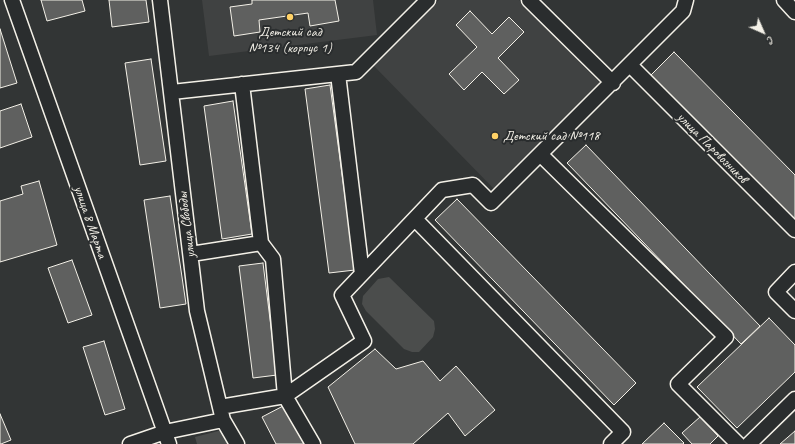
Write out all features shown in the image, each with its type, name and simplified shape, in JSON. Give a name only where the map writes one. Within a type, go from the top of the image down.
[{"type":"street","name":"улица 8 Марта","points":[[12,0],[167,438]]},
{"type":"street","name":"улица Свободы","points":[[160,0],[197,311],[221,414],[236,444]]},
{"type":"street","points":[[172,92],[356,72],[428,0]]},
{"type":"street","points":[[529,0],[612,83]]},
{"type":"street","points":[[130,444],[167,438],[221,414],[285,396],[364,341],[342,295],[442,190],[473,185],[491,203],[683,11],[686,0]]},
{"type":"street","points":[[784,0],[795,12]]},
{"type":"street","name":"улица Паровозников","points":[[630,65],[795,230]]},
{"type":"street","points":[[338,74],[362,274]]},
{"type":"street","points":[[242,84],[261,244],[273,259],[285,396],[313,444]]},
{"type":"street","points":[[540,154],[726,337],[678,384],[738,444]]},
{"type":"street","points":[[415,219],[623,432],[611,444]]},
{"type":"street","points":[[191,254],[261,244]]},
{"type":"street","points":[[795,272],[776,292],[795,311]]},
{"type":"street","points":[[749,444],[795,398]]},
{"type":"shaded area","name":"Детский сад №134 (корпус 1)","points":[[202,0],[373,0],[377,35],[209,56]]},
{"type":"shaded area","name":"Детский сад №118","points":[[439,0],[519,0],[601,84],[494,189],[373,65]]},
{"type":"shaded area","points":[[389,277],[434,321],[435,329],[433,337],[419,352],[412,352],[404,349],[366,311],[362,304],[363,296],[378,279]]},
{"type":"shaded area","points":[[222,430],[230,444],[197,444],[195,437]]},
{"type":"building","points":[[41,0],[82,0],[85,11],[47,21]]},
{"type":"building","points":[[109,0],[146,0],[149,22],[112,27]]},
{"type":"building","points":[[252,0],[335,0],[339,21],[310,26],[308,13],[259,20],[260,32],[234,36],[230,7],[252,4]]},
{"type":"building","points":[[470,11],[492,34],[509,17],[524,32],[498,58],[519,80],[504,94],[482,72],[464,90],[449,74],[477,47],[456,25]]},
{"type":"building","points":[[0,29],[17,83],[0,88]]},
{"type":"building","points":[[674,52],[795,175],[795,221],[651,75]]},
{"type":"building","points":[[151,59],[166,161],[140,165],[125,63]]},
{"type":"building","points":[[330,85],[355,270],[329,273],[305,89]]},
{"type":"building","points":[[233,101],[252,234],[222,239],[204,106]]},
{"type":"building","points":[[21,104],[32,137],[0,148],[0,111]]},
{"type":"building","points":[[586,145],[760,326],[741,344],[567,163]]},
{"type":"building","points":[[39,181],[57,245],[0,262],[0,201],[23,194],[21,186]]},
{"type":"building","points":[[170,196],[186,304],[160,308],[144,200]]},
{"type":"building","points":[[457,199],[636,383],[614,405],[435,220]]},
{"type":"building","points":[[72,260],[92,315],[68,323],[48,268]]},
{"type":"building","points":[[263,263],[277,375],[253,378],[239,266]]},
{"type":"building","points":[[769,318],[795,345],[795,372],[737,428],[697,387]]},
{"type":"building","points":[[104,341],[125,409],[105,415],[83,347]]},
{"type":"building","points":[[375,349],[396,369],[423,361],[440,381],[456,366],[495,410],[465,436],[448,413],[413,444],[355,444],[328,387]]},
{"type":"building","points":[[285,405],[304,444],[276,444],[262,417]]},
{"type":"building","points":[[0,414],[11,440],[1,444],[0,444]]},
{"type":"building","points":[[700,417],[718,436],[710,444],[692,444],[682,433]]},
{"type":"building","points":[[664,423],[684,443],[683,444],[642,444]]},
{"type":"building","points":[[795,431],[795,444],[780,444]]},
{"type":"place","name":"Детский сад №134 (корпус 1)","points":[[290,17]]},
{"type":"place","name":"Детский сад №118","points":[[495,136]]}]
